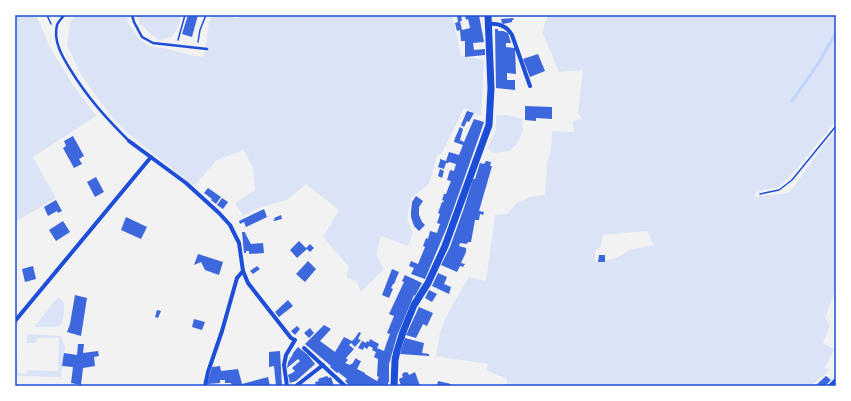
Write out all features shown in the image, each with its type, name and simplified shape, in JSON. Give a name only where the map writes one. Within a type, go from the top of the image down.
[{"type":"main road","points":[[394,386],[394,369],[397,351],[403,332],[414,306],[428,283],[445,246],[489,125],[491,88],[488,15]]},
{"type":"street","points":[[488,24],[500,24],[509,30],[530,86]]},
{"type":"street","points":[[129,141],[186,183],[230,225],[239,243],[243,271],[248,283],[291,338],[295,340],[286,355],[284,365],[287,386]]},
{"type":"street","points":[[15,321],[151,157]]},
{"type":"street","points":[[205,386],[237,278],[243,271]]},
{"type":"street","points":[[304,348],[345,386]]},
{"type":"street","points":[[296,386],[323,365]]},
{"type":"street","points":[[830,386],[836,380]]},
{"type":"lane","points":[[64,15],[58,24],[56,39],[60,52],[80,86],[103,115],[129,141]]},
{"type":"lane","points":[[132,15],[142,37],[154,43],[207,49]]},
{"type":"path","points":[[177,46],[185,15]]},
{"type":"path","points":[[198,48],[200,30],[206,15]]},
{"type":"path","points":[[760,194],[779,190],[792,180],[836,126]]},
{"type":"shaded area","points":[[15,15],[36,15],[50,47],[71,82],[96,116],[33,157],[56,198],[15,222]]},
{"type":"shaded area","points":[[76,15],[127,15],[128,23],[140,40],[151,47],[163,48],[204,57],[209,22],[212,15],[226,15],[238,18],[238,15],[295,15],[296,17],[302,15],[452,15],[461,56],[484,60],[481,116],[464,108],[442,153],[437,156],[429,184],[411,198],[407,218],[413,233],[408,246],[381,236],[376,255],[384,269],[361,292],[357,282],[346,277],[349,267],[323,237],[339,210],[306,184],[287,200],[258,208],[243,216],[235,203],[255,190],[253,168],[244,150],[217,160],[194,186],[123,129],[108,112],[81,75],[67,45],[70,23]]},
{"type":"shaded area","points":[[137,15],[182,15],[177,29],[172,37],[158,40],[140,24]]},
{"type":"shaded area","points":[[548,15],[836,15],[836,121],[796,170],[779,187],[757,191],[754,197],[789,193],[826,142],[836,131],[836,288],[825,318],[830,325],[823,343],[834,349],[825,368],[830,370],[811,386],[507,386],[507,379],[486,370],[488,364],[436,356],[440,332],[449,311],[469,277],[486,281],[495,215],[507,214],[517,203],[529,197],[545,195],[547,162],[551,150],[552,131],[574,132],[573,121],[582,119],[578,113],[583,70],[559,72],[542,32]],"holes":[[[647,231],[654,245],[630,250],[616,258],[595,263],[595,252],[601,246],[603,235]]]},
{"type":"shaded area","points":[[496,115],[507,115],[522,119],[523,130],[520,138],[514,147],[509,151],[494,153],[487,149],[496,130]]},
{"type":"shaded area","points":[[58,297],[63,302],[64,307],[61,325],[56,327],[34,327]]},
{"type":"shaded area","points":[[29,334],[61,336],[65,348],[61,377],[15,376],[15,353],[18,373],[26,374],[27,370],[58,371],[59,338],[37,338],[36,343],[27,343],[27,336]]},
{"type":"building","points":[[188,15],[198,15],[192,37],[182,34]]},
{"type":"building","points":[[457,15],[461,15],[462,21],[460,21],[462,30],[470,28],[468,19],[466,20],[465,15],[479,15],[484,42],[473,43],[474,50],[485,49],[485,55],[465,57],[465,41],[461,41],[460,30],[457,31],[455,23],[458,22]]},
{"type":"building","points":[[513,18],[514,20],[512,20],[512,22],[502,23],[501,19]]},
{"type":"building","points":[[495,29],[508,33],[511,43],[506,43],[506,47],[515,48],[516,74],[507,73],[507,80],[515,80],[515,90],[496,88]]},
{"type":"building","points":[[538,54],[545,71],[530,77],[523,59]]},
{"type":"building","points":[[525,106],[552,107],[552,119],[536,118],[536,121],[525,120]]},
{"type":"building","points":[[467,111],[474,113],[464,127],[461,125]]},
{"type":"building","points":[[474,119],[484,122],[447,227],[425,279],[411,274],[414,268],[409,266],[411,261],[418,264],[425,247],[423,246],[426,238],[428,239],[430,231],[437,233],[440,224],[437,223],[440,214],[438,213],[442,202],[444,202],[442,200],[444,194],[446,194],[451,181],[447,180],[450,170],[454,171],[456,164],[449,162],[446,163],[444,169],[438,167],[440,159],[446,161],[449,152],[459,155],[463,145],[454,142],[455,138],[460,127],[463,129],[460,140],[464,142]]},
{"type":"building","points":[[73,136],[84,156],[79,159],[82,164],[74,168],[63,148],[66,146],[64,141]]},
{"type":"building","points":[[486,161],[491,162],[490,166],[492,166],[479,211],[484,212],[483,215],[480,214],[479,220],[475,220],[471,242],[468,242],[467,244],[460,243],[459,246],[466,248],[466,252],[461,263],[465,264],[463,267],[460,266],[457,272],[441,265],[450,247],[473,179],[475,179],[480,163],[484,164]]},
{"type":"building","points":[[440,169],[444,171],[442,178],[438,176]]},
{"type":"building","points":[[96,177],[104,192],[95,197],[87,182]]},
{"type":"building","points":[[208,188],[221,197],[216,204],[204,193]]},
{"type":"building","points":[[416,196],[423,201],[419,207],[419,215],[425,225],[419,231],[414,226],[411,217],[412,202]]},
{"type":"building","points":[[222,198],[228,202],[223,209],[217,205]]},
{"type":"building","points":[[56,200],[62,211],[58,213],[57,211],[48,216],[44,207]]},
{"type":"building","points":[[264,209],[267,217],[246,227],[244,222],[240,224],[239,221]]},
{"type":"building","points":[[281,215],[282,219],[273,220],[275,219],[274,218]]},
{"type":"building","points":[[126,217],[147,227],[141,239],[121,230]]},
{"type":"building","points":[[63,221],[70,232],[56,241],[49,230]]},
{"type":"building","points":[[242,232],[245,232],[251,244],[263,243],[264,253],[249,254],[249,251],[246,251],[246,253],[244,253]]},
{"type":"building","points":[[299,241],[306,248],[310,244],[314,248],[310,252],[307,249],[297,258],[290,250]]},
{"type":"building","points":[[198,254],[223,262],[219,275],[205,270],[201,262],[194,265]]},
{"type":"building","points":[[599,255],[605,255],[605,262],[598,262]]},
{"type":"building","points":[[308,261],[316,269],[305,282],[296,274]]},
{"type":"building","points":[[33,266],[36,279],[25,282],[22,269]]},
{"type":"building","points":[[257,266],[260,269],[253,274],[250,271]]},
{"type":"building","points":[[392,269],[399,272],[391,288],[393,289],[389,298],[382,295]]},
{"type":"building","points":[[438,273],[447,277],[444,284],[451,287],[449,294],[432,286]]},
{"type":"building","points":[[405,275],[422,283],[415,296],[414,295],[397,336],[389,364],[389,381],[387,386],[350,386],[345,381],[347,379],[338,372],[337,373],[305,344],[324,325],[331,329],[320,341],[335,352],[344,337],[352,341],[359,332],[361,333],[358,339],[361,340],[355,347],[351,343],[349,345],[354,349],[346,358],[348,360],[345,363],[350,365],[356,358],[361,361],[357,369],[377,381],[379,377],[377,376],[378,359],[374,357],[376,352],[369,346],[367,349],[364,347],[363,350],[358,348],[362,341],[366,343],[367,341],[369,342],[370,339],[379,344],[377,348],[384,351],[390,334],[387,333],[394,316],[389,314],[404,282],[402,281]]},
{"type":"building","points":[[429,290],[437,294],[432,302],[425,298]]},
{"type":"building","points":[[75,295],[87,298],[81,336],[67,332],[70,324]]},
{"type":"building","points":[[288,300],[293,306],[279,317],[275,312]]},
{"type":"building","points":[[419,307],[433,313],[427,326],[423,324],[416,338],[406,335]]},
{"type":"building","points":[[157,310],[161,311],[158,318],[155,317]]},
{"type":"building","points":[[194,319],[205,322],[202,330],[192,327]]},
{"type":"building","points":[[297,326],[300,329],[295,335],[291,331]]},
{"type":"building","points":[[310,328],[314,333],[309,338],[304,333]]},
{"type":"building","points":[[405,338],[424,343],[422,353],[429,354],[429,356],[400,354]]},
{"type":"building","points":[[78,344],[84,344],[83,353],[98,351],[99,356],[94,357],[95,366],[83,368],[81,385],[71,383],[73,367],[62,366],[64,353],[77,355]]},
{"type":"building","points":[[298,347],[308,355],[315,364],[296,381],[290,383],[288,375],[295,371],[292,368],[300,361],[298,359],[287,368],[288,362]]},
{"type":"building","points":[[280,351],[282,386],[276,386],[274,366],[269,367],[269,352]]},
{"type":"building","points":[[220,366],[221,371],[238,369],[242,384],[268,377],[270,386],[232,386],[231,383],[225,383],[225,380],[220,380],[220,383],[207,384],[212,367]]},
{"type":"building","points":[[406,372],[409,375],[415,372],[420,386],[401,386],[399,379],[403,377],[403,373]]},
{"type":"building","points":[[327,376],[329,378],[331,377],[334,386],[316,386],[315,382],[319,381],[318,379]]},
{"type":"building","points":[[826,376],[831,380],[825,386],[815,386]]},
{"type":"building","points":[[438,381],[451,384],[450,386],[437,386]]},
{"type":"waterway","points":[[792,101],[820,61],[836,32]]}]
